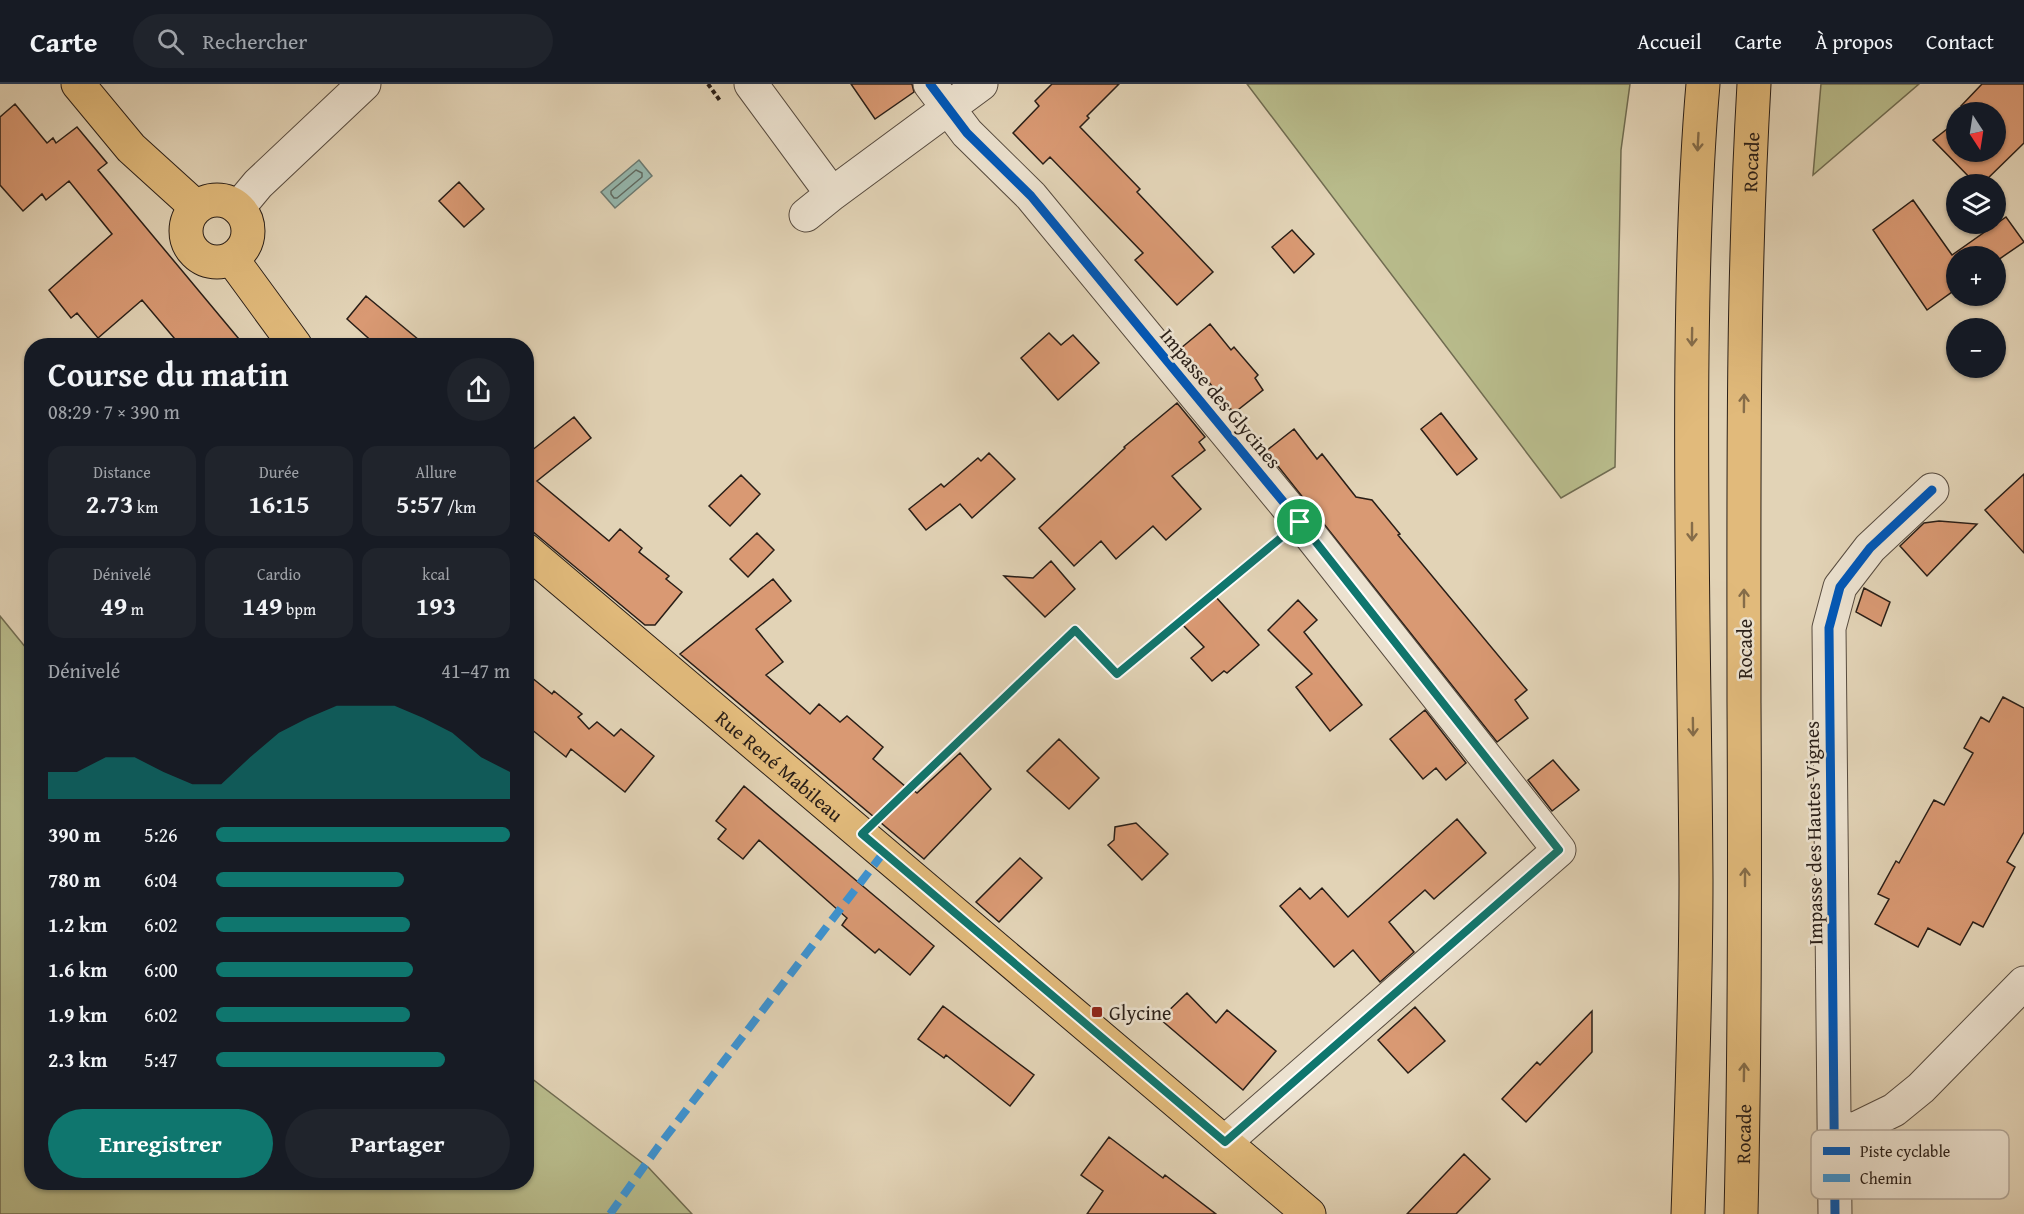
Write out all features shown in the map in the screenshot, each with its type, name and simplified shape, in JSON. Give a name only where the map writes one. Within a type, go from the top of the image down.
[{"type":"main road","points":[[78,84],[131,148],[196,207]]},
{"type":"main road","points":[[1689,1214],[1696,881],[1692,366],[1694,223],[1703,84]]},
{"type":"main road","name":"Rocade","points":[[1741,1214],[1745,916],[1745,356],[1754,84]]},
{"type":"main road","points":[[221,200],[238,208],[248,225],[248,235],[245,245],[232,259],[212,262],[194,253],[188,245],[186,225],[196,207],[204,202],[221,200]]},
{"type":"main road","points":[[232,259],[290,338]]},
{"type":"main road","name":"Rue René Mabileau","points":[[534,557],[1309,1214]]},
{"type":"street","points":[[238,208],[258,184],[364,84]]},
{"type":"street","points":[[751,84],[832,194]]},
{"type":"street","points":[[806,215],[939,97],[981,84]]},
{"type":"street","name":"Impasse des Glycines","points":[[939,97],[967,133],[1031,196],[1300,522],[1559,850],[1225,1142]]},
{"type":"street","name":"Impasse des Hautes Vignes","points":[[1834,1130],[1829,628],[1840,587],[1870,548],[1932,490]]},
{"type":"street","points":[[1842,1130],[1857,1128],[1894,1110],[1921,1088],[2024,983]]},
{"type":"street","name":"Impasse des Hautes Vignes","points":[[1835,1199],[1835,1214]]},
{"type":"path","points":[[862,834],[1075,630],[1117,674],[1300,522]]},
{"type":"green space","points":[[1247,84],[1630,84],[1621,150],[1615,467],[1561,498]]},
{"type":"green space","points":[[1821,84],[1919,84],[1813,175]]},
{"type":"green space","points":[[0,616],[24,645],[24,1190],[534,1190],[534,1080],[649,1168],[692,1214],[0,1214]]},
{"type":"water","points":[[639,160],[652,176],[615,208],[601,192]]},
{"type":"building","points":[[851,84],[912,84],[914,92],[875,119]]},
{"type":"building","points":[[1052,84],[1119,84],[1087,116],[1089,118],[1080,127],[1140,189],[1137,192],[1213,272],[1177,305],[1135,260],[1143,253],[1050,157],[1043,164],[1013,133],[1039,106],[1035,101]]},
{"type":"building","points":[[1982,84],[2024,84],[2024,143],[2006,161],[2006,102],[1965,102]]},
{"type":"building","points":[[15,104],[47,143],[53,138],[56,143],[77,127],[107,163],[98,170],[238,338],[174,338],[142,300],[98,338],[77,313],[71,318],[49,290],[112,234],[69,181],[46,200],[42,194],[23,211],[0,185],[0,117]]},
{"type":"building","points":[[1946,130],[1946,153],[1933,140]]},
{"type":"building","points":[[1954,162],[2005,162],[1992,174],[1966,174]]},
{"type":"building","points":[[459,182],[484,209],[464,227],[439,201]]},
{"type":"building","points":[[1913,200],[1946,247],[1946,296],[1927,310],[1873,230]]},
{"type":"building","points":[[2006,217],[2024,242],[2006,254],[2006,246],[1965,246],[1982,234],[2006,234]]},
{"type":"building","points":[[1292,230],[1314,254],[1294,273],[1272,247]]},
{"type":"building","points":[[366,296],[417,338],[368,338],[347,319]]},
{"type":"building","points":[[1210,324],[1231,350],[1234,347],[1258,375],[1255,378],[1263,390],[1234,413],[1181,348]]},
{"type":"building","points":[[1049,333],[1061,345],[1073,335],[1099,363],[1058,400],[1021,358]]},
{"type":"building","points":[[1177,403],[1205,437],[1199,442],[1205,450],[1172,476],[1201,509],[1166,540],[1153,526],[1116,559],[1101,541],[1074,566],[1039,528],[1124,447]]},
{"type":"building","points":[[1441,413],[1477,459],[1457,475],[1421,429]]},
{"type":"building","points":[[574,417],[591,438],[537,481],[609,541],[620,529],[642,548],[639,552],[669,576],[666,579],[682,592],[655,625],[645,625],[534,533],[534,449]]},
{"type":"building","points":[[1294,429],[1317,459],[1322,454],[1356,497],[1372,500],[1400,534],[1398,535],[1527,690],[1515,700],[1528,718],[1497,742],[1266,451]]},
{"type":"building","points":[[989,453],[1015,479],[972,518],[960,504],[926,530],[909,509],[941,484],[944,487],[978,458],[981,461]]},
{"type":"building","points":[[2024,474],[2024,553],[1985,510]]},
{"type":"building","points":[[741,475],[760,494],[730,526],[709,506]]},
{"type":"building","points":[[1939,521],[1977,524],[1927,576],[1900,546],[1924,523]]},
{"type":"building","points":[[757,533],[774,550],[748,577],[730,559]]},
{"type":"building","points":[[1051,561],[1075,589],[1045,617],[1004,576],[1033,578]]},
{"type":"building","points":[[773,579],[791,601],[756,629],[783,662],[766,675],[810,714],[819,704],[840,722],[847,716],[883,747],[873,759],[912,792],[913,790],[917,793],[960,753],[991,789],[924,859],[680,654]]},
{"type":"building","points":[[1864,588],[1890,602],[1881,626],[1856,612]]},
{"type":"building","points":[[1215,596],[1259,645],[1227,673],[1224,671],[1212,681],[1191,658],[1204,647],[1183,625]]},
{"type":"building","points":[[1298,600],[1317,620],[1304,632],[1362,705],[1330,731],[1296,687],[1312,674],[1268,630]]},
{"type":"building","points":[[534,679],[552,694],[554,691],[582,714],[578,717],[589,729],[597,722],[614,736],[621,729],[654,756],[625,792],[571,749],[566,757],[534,731]]},
{"type":"building","points":[[2003,697],[2024,708],[2024,832],[2007,862],[2015,867],[1983,927],[1973,922],[1960,945],[1928,928],[1918,947],[1875,924],[1889,899],[1878,894],[1896,861],[1899,863],[1934,800],[1944,805],[1973,753],[1964,748],[1981,717],[1989,722]]},
{"type":"building","points":[[1425,710],[1466,763],[1446,780],[1436,768],[1423,779],[1390,739]]},
{"type":"building","points":[[1059,739],[1099,778],[1069,809],[1027,771]]},
{"type":"building","points":[[1553,760],[1579,790],[1552,811],[1528,780]]},
{"type":"building","points":[[744,786],[934,946],[910,975],[879,949],[875,953],[842,925],[847,918],[759,840],[743,859],[718,839],[726,829],[716,821]]},
{"type":"building","points":[[1457,819],[1486,853],[1434,899],[1425,890],[1389,922],[1414,952],[1380,982],[1353,950],[1334,967],[1280,906],[1300,888],[1310,899],[1322,888],[1348,917]]},
{"type":"building","points":[[1136,823],[1168,854],[1142,880],[1108,845],[1114,840],[1115,827]]},
{"type":"building","points":[[1020,858],[1042,878],[999,922],[976,902]]},
{"type":"building","points":[[1187,993],[1216,1023],[1227,1010],[1276,1051],[1243,1090],[1160,1019]]},
{"type":"building","points":[[943,1006],[1034,1075],[1010,1106],[946,1055],[944,1058],[918,1039]]},
{"type":"building","points":[[1415,1007],[1445,1041],[1408,1073],[1378,1040]]},
{"type":"building","points":[[1592,1011],[1592,1052],[1526,1122],[1502,1099],[1537,1062],[1540,1065]]},
{"type":"building","points":[[1109,1137],[1163,1178],[1165,1175],[1216,1214],[1087,1214],[1103,1191],[1081,1175]]},
{"type":"building","points":[[1464,1154],[1490,1179],[1456,1214],[1407,1214]]},
{"type":"marked path","points":[[610,1214],[658,1147],[884,852]]},
{"type":"cycle path","points":[[930,84],[967,133],[1031,196],[1300,522],[1559,850],[1225,1142]]},
{"type":"cycle path","points":[[1834,1130],[1829,628],[1840,587],[1870,548],[1932,490]]},
{"type":"cycle path","points":[[1835,1199],[1835,1214]]},
{"type":"place","name":"Glycine","points":[[1097,1012]]},
{"type":"route","points":[[1300,522],[1559,850],[1225,1142],[862,834],[1075,630],[1117,674],[1300,522]]}]
